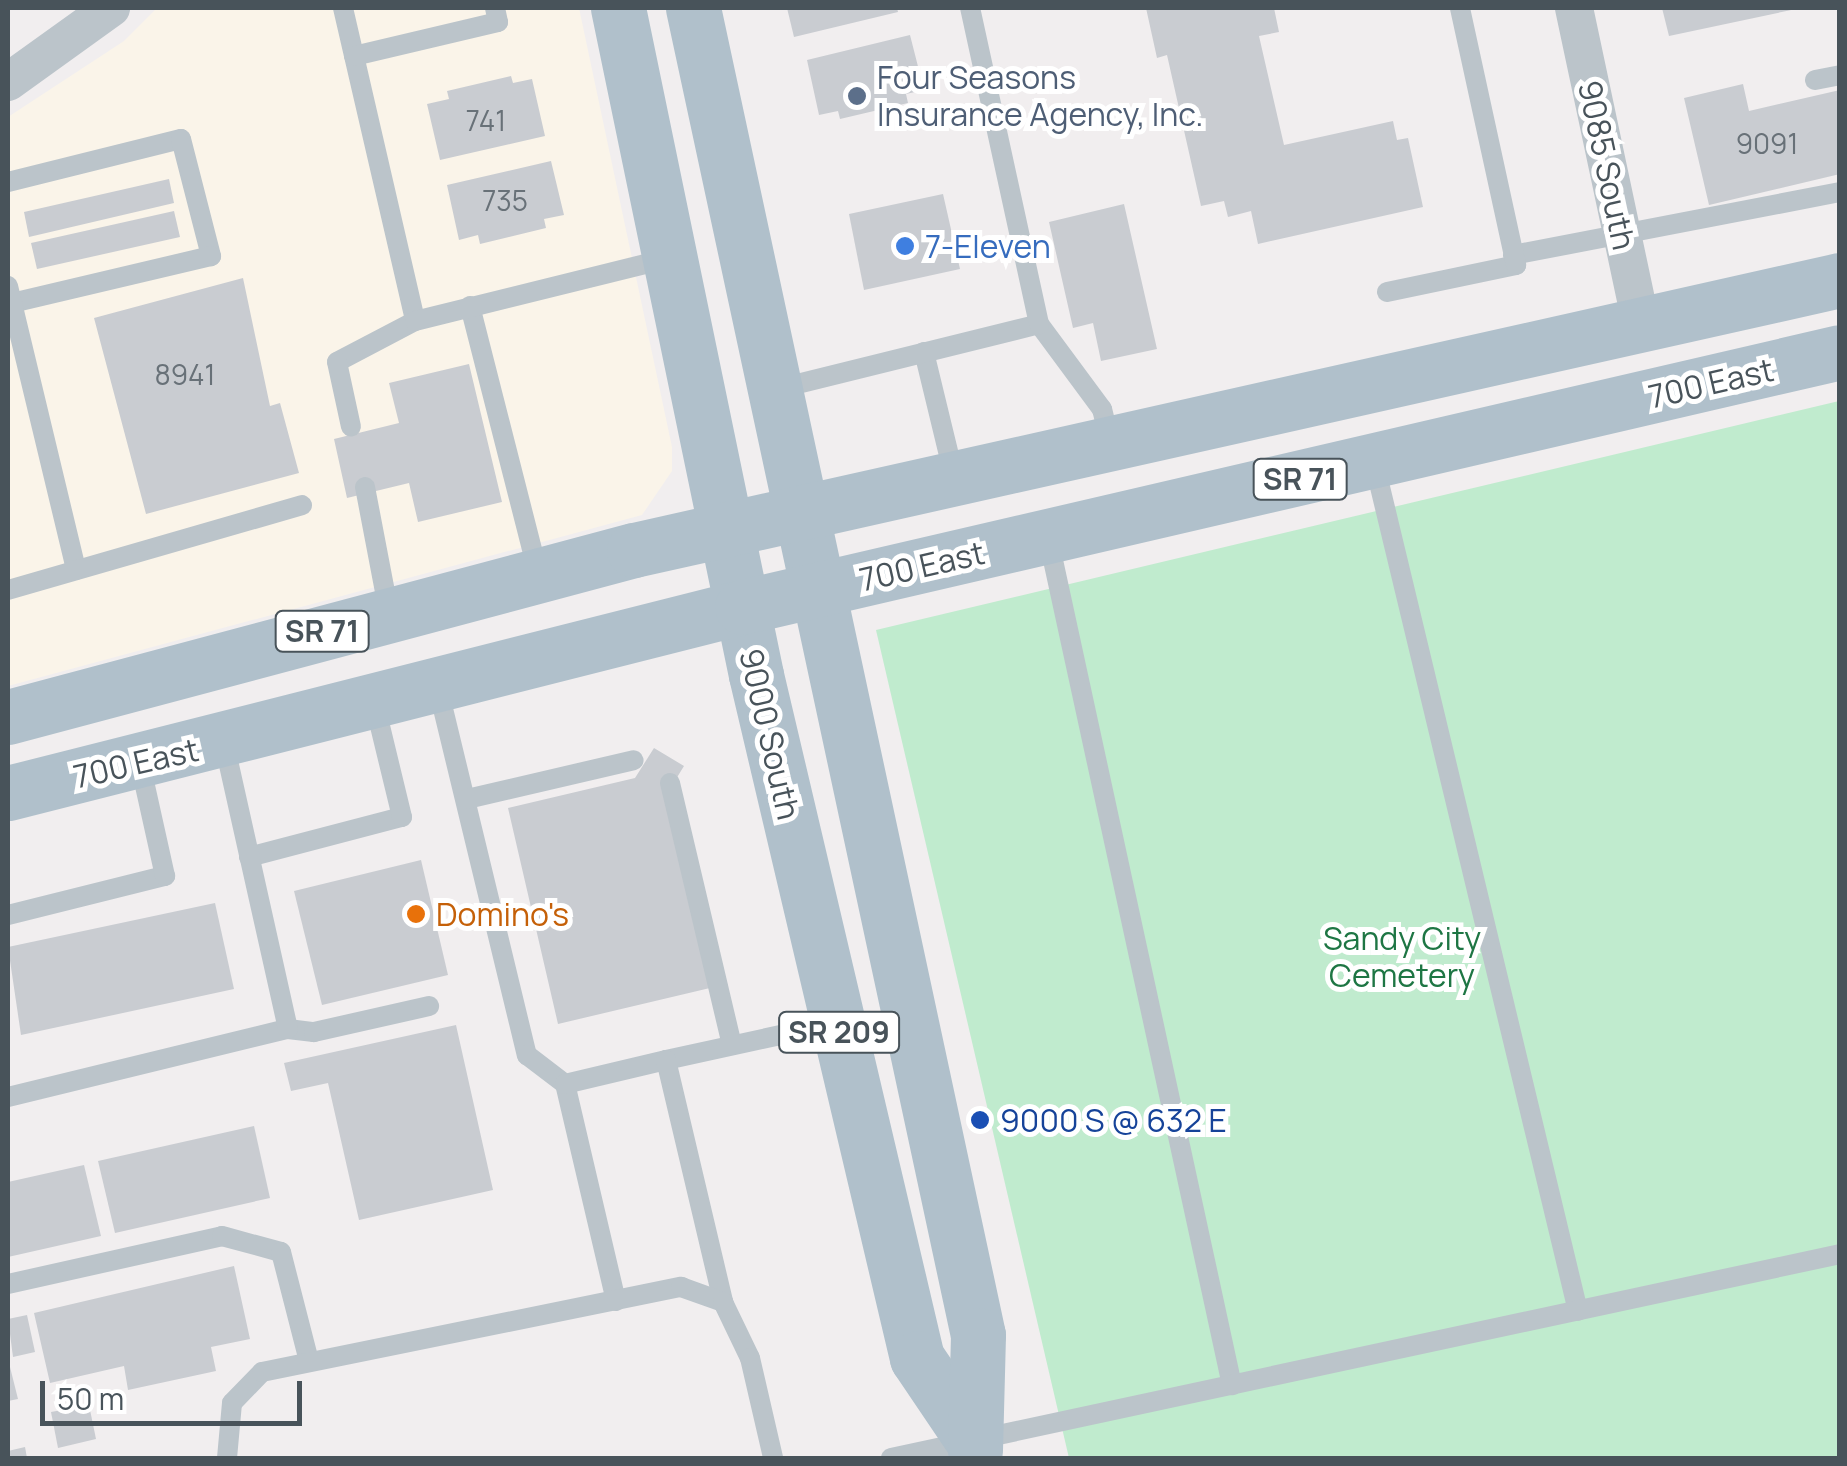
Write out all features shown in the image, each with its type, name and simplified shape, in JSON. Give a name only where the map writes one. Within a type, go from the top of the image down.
[{"type":"main road","name":"9000 South","points":[[618,8],[742,607],[917,1358],[975,1450]]},
{"type":"main road","name":"SR 209","points":[[693,8],[978,1336],[975,1450]]},
{"type":"main road","name":"SR 71","points":[[8,717],[389,614],[726,530],[1840,280]]},
{"type":"main road","name":"700 East","points":[[8,793],[375,705],[742,607],[1840,352]]},
{"type":"street","points":[[8,82],[112,8]]},
{"type":"street","name":"9085 South","points":[[1574,8],[1641,323]]},
{"type":"lane","points":[[343,8],[416,320]]},
{"type":"lane","points":[[354,56],[498,22],[495,8]]},
{"type":"lane","points":[[970,8],[1039,324],[1102,409],[1111,442]]},
{"type":"lane","points":[[1387,292],[1516,265],[1460,8]]},
{"type":"lane","points":[[1815,80],[1840,75]]},
{"type":"lane","points":[[8,182],[181,140],[211,256],[9,297],[76,570]]},
{"type":"lane","points":[[1513,255],[1839,193]]},
{"type":"lane","points":[[351,427],[337,362],[416,320],[668,259]]},
{"type":"lane","points":[[470,306],[539,575]]},
{"type":"lane","points":[[774,389],[1039,324]]},
{"type":"lane","points":[[924,352],[955,479]]},
{"type":"lane","points":[[1374,462],[1578,1310]]},
{"type":"lane","points":[[365,488],[389,614]]},
{"type":"lane","points":[[8,590],[302,505]]},
{"type":"lane","points":[[1048,537],[1232,1385]]},
{"type":"lane","points":[[438,688],[527,1056],[564,1084],[616,1301]]},
{"type":"lane","points":[[249,857],[402,817],[375,705]]},
{"type":"lane","points":[[224,743],[288,1029]]},
{"type":"lane","points":[[466,799],[634,760]]},
{"type":"lane","points":[[8,915],[166,876],[140,763]]},
{"type":"lane","points":[[670,783],[732,1045]]},
{"type":"lane","points":[[8,1096],[288,1029],[314,1032],[429,1006]]},
{"type":"lane","points":[[564,1084],[837,1022]]},
{"type":"lane","points":[[666,1060],[723,1302],[750,1358],[774,1458]]},
{"type":"lane","points":[[8,1284],[222,1236],[281,1252],[308,1361]]},
{"type":"lane","points":[[891,1458],[975,1450],[1232,1385],[1840,1254]]},
{"type":"lane","points":[[228,1458],[224,1442],[232,1402],[262,1372],[434,1342],[681,1287],[723,1302]]},
{"type":"shaded area","points":[[157,8],[579,8],[672,447],[672,471],[642,515],[8,686],[8,117],[124,41]]},
{"type":"green space","name":"Sandy City Cemetery","points":[[1839,401],[1839,1458],[1069,1458],[876,630]]},
{"type":"building","points":[[787,8],[897,8],[898,12],[794,37]]},
{"type":"building","points":[[1146,8],[1274,8],[1279,32],[1259,36],[1284,145],[1393,121],[1397,140],[1408,138],[1423,207],[1258,244],[1251,211],[1228,217],[1224,201],[1201,206],[1167,55],[1157,58]]},
{"type":"building","points":[[1662,8],[1796,8],[1796,9],[1669,36]]},
{"type":"building","points":[[910,35],[924,90],[906,94],[908,103],[840,119],[838,111],[819,115],[807,60]]},
{"type":"building","points":[[511,76],[513,83],[532,79],[545,136],[440,160],[427,104],[449,99],[447,91]]},
{"type":"building","points":[[1743,84],[1749,111],[1840,90],[1840,174],[1709,205],[1684,98]]},
{"type":"building","points":[[551,161],[564,215],[544,219],[546,228],[480,244],[478,235],[459,240],[447,185]]},
{"type":"building","points":[[169,179],[174,203],[29,237],[24,212]]},
{"type":"building","name":"7-Eleven","points":[[943,194],[960,269],[864,290],[849,214]]},
{"type":"building","points":[[1124,204],[1157,349],[1101,361],[1093,323],[1073,328],[1049,222]]},
{"type":"building","points":[[174,211],[180,237],[37,269],[31,243]]},
{"type":"building","points":[[243,278],[270,406],[280,403],[299,473],[146,514],[94,318]]},
{"type":"building","points":[[469,364],[502,502],[418,522],[409,483],[347,498],[334,439],[399,423],[389,383]]},
{"type":"building","points":[[654,748],[684,766],[665,797],[710,988],[558,1024],[508,808],[635,778]]},
{"type":"building","points":[[421,860],[448,975],[322,1005],[294,891]]},
{"type":"building","points":[[215,903],[234,989],[21,1035],[8,947]]},
{"type":"building","points":[[456,1025],[493,1190],[359,1220],[328,1083],[291,1091],[284,1063]]},
{"type":"building","points":[[254,1126],[270,1198],[115,1233],[98,1161]]},
{"type":"building","points":[[84,1165],[101,1236],[8,1257],[8,1182]]},
{"type":"building","points":[[234,1266],[250,1339],[211,1347],[216,1371],[128,1390],[124,1366],[50,1383],[34,1313]]},
{"type":"building","points":[[27,1315],[35,1352],[13,1357],[8,1319]]},
{"type":"building","points":[[8,1359],[18,1399],[8,1401]]},
{"type":"building","points":[[89,1405],[96,1439],[58,1448],[51,1412]]},
{"type":"building","points":[[25,1447],[27,1458],[8,1458],[8,1451]]},
{"type":"place","name":"Four Seasons Insurance Agency, Inc.","points":[[857,96]]},
{"type":"place","name":"7-Eleven","points":[[905,246]]},
{"type":"place","name":"Domino's","points":[[416,914]]},
{"type":"place","name":"9000 S @ 632 E","points":[[980,1120]]}]
